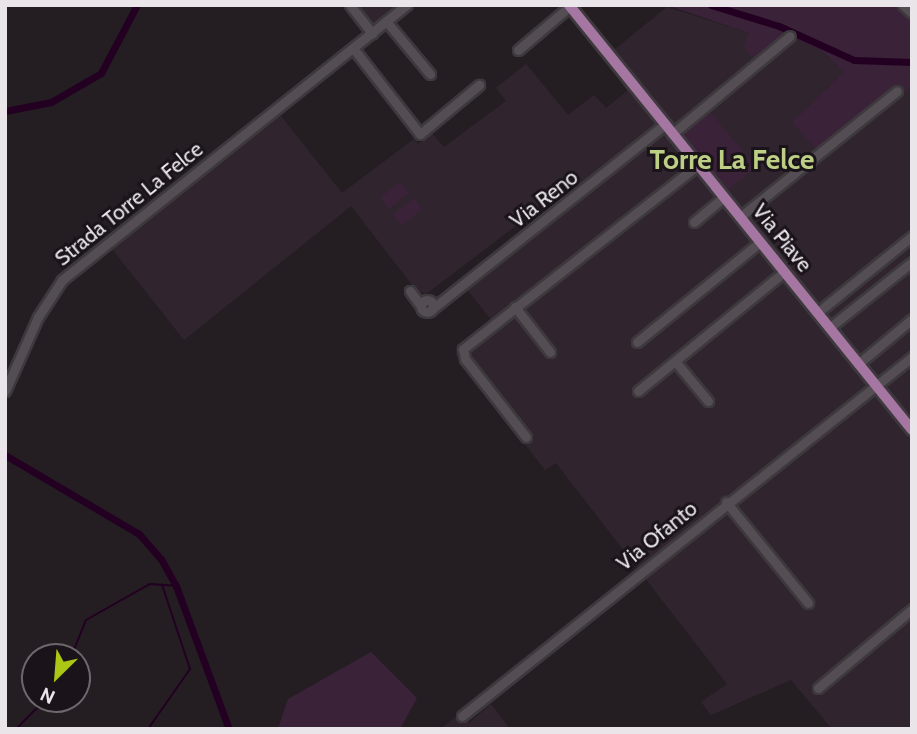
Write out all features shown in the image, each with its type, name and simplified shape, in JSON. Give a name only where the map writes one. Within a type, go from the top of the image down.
[{"type":"main road","name":"Via Piave","points":[[569,6],[912,430]]},
{"type":"street","points":[[350,5],[372,33]]},
{"type":"street","name":"Strada Torre La Felce","points":[[5,391],[38,317],[62,280],[407,5]]},
{"type":"street","points":[[903,5],[912,13]]},
{"type":"street","points":[[518,50],[569,6]]},
{"type":"street","points":[[386,21],[430,74]]},
{"type":"street","points":[[673,134],[790,36]]},
{"type":"street","points":[[353,48],[420,134],[478,85]]},
{"type":"street","points":[[740,217],[897,91]]},
{"type":"street","name":"Via Reno","points":[[412,294],[427,304],[443,299],[665,124]]},
{"type":"street","points":[[526,437],[463,354],[467,345],[698,165]]},
{"type":"street","points":[[694,222],[724,197]]},
{"type":"street","points":[[817,313],[912,236]]},
{"type":"street","points":[[637,342],[760,242]]},
{"type":"street","points":[[830,328],[912,262]]},
{"type":"street","points":[[638,391],[784,272]]},
{"type":"street","points":[[515,307],[550,352]]},
{"type":"street","points":[[858,363],[912,319]]},
{"type":"street","name":"Via Ofanto","points":[[462,716],[726,502],[912,357]]},
{"type":"street","points":[[676,361],[708,401]]},
{"type":"street","points":[[726,502],[808,603]]},
{"type":"street","points":[[818,688],[912,609]]},
{"type":"shaded area","points":[[345,5],[401,5],[366,33]]},
{"type":"shaded area","points":[[666,5],[896,5],[912,20],[912,86],[905,92],[897,84],[816,149],[792,122],[844,72],[822,51],[788,35],[754,60],[744,47],[749,33]]},
{"type":"shaded area","points":[[667,7],[749,33],[788,35],[822,51],[844,72],[792,122],[898,83],[905,91],[912,86],[912,729],[832,729],[791,680],[711,715],[701,702],[727,684],[556,463],[545,470],[455,354],[493,322],[465,287],[581,196],[571,184],[426,294],[416,290],[351,206],[184,340],[112,249],[280,115],[342,193],[414,139],[418,144],[432,133],[444,147],[506,101],[496,88],[526,64],[568,115],[594,95],[606,108],[627,91],[604,58]]},
{"type":"shaded area","points":[[710,112],[756,167],[725,192],[680,137]]},
{"type":"shaded area","points":[[400,182],[409,193],[389,209],[380,198]]},
{"type":"shaded area","points":[[414,198],[422,209],[402,226],[393,214]]},
{"type":"shaded area","points":[[371,652],[417,698],[400,729],[278,729],[288,699]]},
{"type":"shaded area","points":[[491,704],[510,729],[441,729],[460,713],[469,723]]},
{"type":"waterway","points":[[5,111],[51,102],[101,73],[137,5]]},
{"type":"waterway","points":[[711,5],[779,26],[854,60],[912,62]]},
{"type":"waterway","points":[[5,455],[139,534],[161,559],[176,586],[229,729]]},
{"type":"waterway","points":[[77,643],[86,620],[150,584],[176,586]]},
{"type":"waterway","points":[[148,729],[190,669],[162,585]]},
{"type":"waterway","points":[[16,729],[32,713]]},
{"type":"district","name":"Torre La Felce","points":[[732,159]]}]
